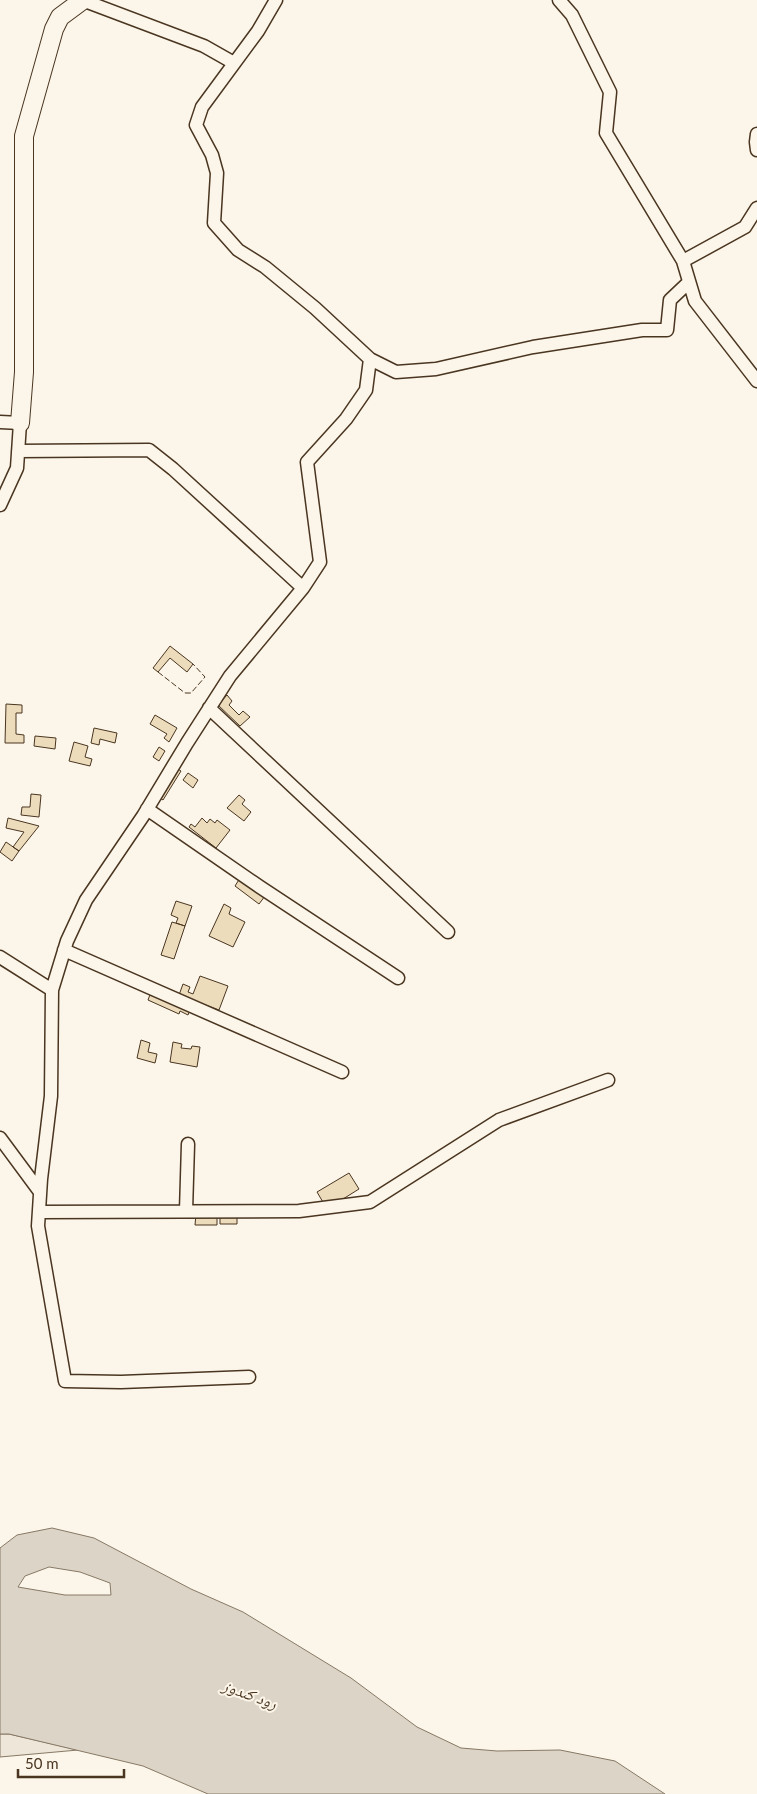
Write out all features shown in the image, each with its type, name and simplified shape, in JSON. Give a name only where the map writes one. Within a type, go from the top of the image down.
[{"type":"street","points":[[0,505],[17,468],[24,372],[24,136],[54,29],[60,17],[83,0],[204,46],[234,63]]},
{"type":"street","points":[[276,0],[258,31],[202,107],[196,125],[212,155],[217,173],[214,223],[238,250],[264,267],[315,308],[370,359],[396,372],[436,369],[533,347],[642,330],[667,330],[670,300],[689,282]]},
{"type":"street","points":[[559,0],[572,15],[610,92],[606,132],[682,261],[695,301],[757,381]]},
{"type":"street","points":[[757,134],[757,150]]},
{"type":"street","points":[[682,261],[745,227],[757,208]]},
{"type":"street","points":[[249,1377],[121,1382],[65,1382],[38,1226],[51,1096],[52,990],[64,950],[86,900],[147,809],[230,676],[303,588],[320,562],[307,462],[346,419],[366,390],[370,359]]},
{"type":"street","points":[[0,422],[20,423]]},
{"type":"street","points":[[18,451],[148,450],[173,469],[303,588]]},
{"type":"street","points":[[209,708],[448,932]]},
{"type":"street","points":[[147,809],[260,887],[398,978]]},
{"type":"street","points":[[64,950],[342,1072]]},
{"type":"street","points":[[0,956],[52,990]]},
{"type":"street","points":[[39,1212],[299,1211],[370,1202],[499,1120],[608,1080]]},
{"type":"street","points":[[0,1138],[40,1192]]},
{"type":"street","points":[[186,1212],[188,1144]]},
{"type":"shaded area","points":[[0,1734],[9,1734],[78,1750],[0,1757]]},
{"type":"water","name":"رود کندوز","points":[[52,1528],[94,1538],[191,1589],[243,1612],[351,1678],[417,1727],[461,1748],[497,1751],[560,1750],[615,1761],[665,1794],[208,1794],[143,1766],[9,1734],[0,1734],[0,1548],[17,1535]],"holes":[[[49,1567],[80,1572],[110,1583],[111,1595],[65,1595],[18,1587],[25,1576]]]},
{"type":"building","points":[[170,646],[193,664],[187,672],[170,658],[158,672],[153,668]]},
{"type":"building","points":[[227,695],[232,701],[229,705],[239,715],[243,711],[250,717],[240,726],[218,705]]},
{"type":"building","points":[[6,704],[22,705],[22,713],[16,713],[16,734],[24,735],[24,743],[5,743]]},
{"type":"building","points":[[155,715],[177,728],[169,742],[164,738],[167,734],[150,724]]},
{"type":"building","points":[[94,728],[117,733],[115,743],[100,739],[99,745],[91,743]]},
{"type":"building","points":[[35,736],[56,738],[55,749],[34,746]]},
{"type":"building","points":[[74,742],[88,746],[85,757],[92,759],[90,766],[69,761]]},
{"type":"building","points":[[159,747],[165,751],[159,761],[153,757]]},
{"type":"building","points":[[175,767],[181,771],[163,800],[157,796]]},
{"type":"building","points":[[188,773],[198,780],[193,788],[183,780]]},
{"type":"building","points":[[31,794],[41,795],[39,817],[21,815],[22,807],[30,807]]},
{"type":"building","points":[[239,795],[245,800],[242,804],[251,812],[244,821],[227,808]]},
{"type":"building","points":[[8,818],[39,826],[19,851],[13,847],[24,832],[6,828]]},
{"type":"building","points":[[202,818],[207,823],[210,819],[215,823],[217,820],[230,830],[216,848],[189,827],[191,824],[195,827]]},
{"type":"building","points":[[6,842],[19,851],[12,861],[0,852]]},
{"type":"building","points":[[240,878],[265,896],[259,904],[235,886]]},
{"type":"building","points":[[176,901],[192,906],[185,926],[176,923],[178,918],[171,915]]},
{"type":"building","points":[[224,904],[231,908],[229,914],[245,922],[233,947],[209,936]]},
{"type":"building","points":[[172,922],[185,926],[174,959],[161,955]]},
{"type":"building","points":[[200,976],[228,986],[219,1010],[179,995],[183,984],[190,987],[188,992],[193,994]]},
{"type":"building","points":[[151,992],[190,1010],[188,1015],[180,1011],[179,1014],[148,1000]]},
{"type":"building","points":[[141,1040],[150,1043],[148,1052],[157,1054],[155,1063],[137,1058]]},
{"type":"building","points":[[173,1042],[182,1044],[181,1048],[191,1049],[192,1046],[200,1047],[197,1067],[170,1062]]},
{"type":"building","points":[[349,1173],[359,1189],[327,1209],[317,1192]]},
{"type":"building","points":[[196,1214],[217,1214],[217,1225],[195,1225]]},
{"type":"building","points":[[220,1215],[237,1216],[237,1224],[220,1224]]},
{"type":"fence","points":[[158,672],[185,693],[191,693],[205,677],[193,664]]}]
